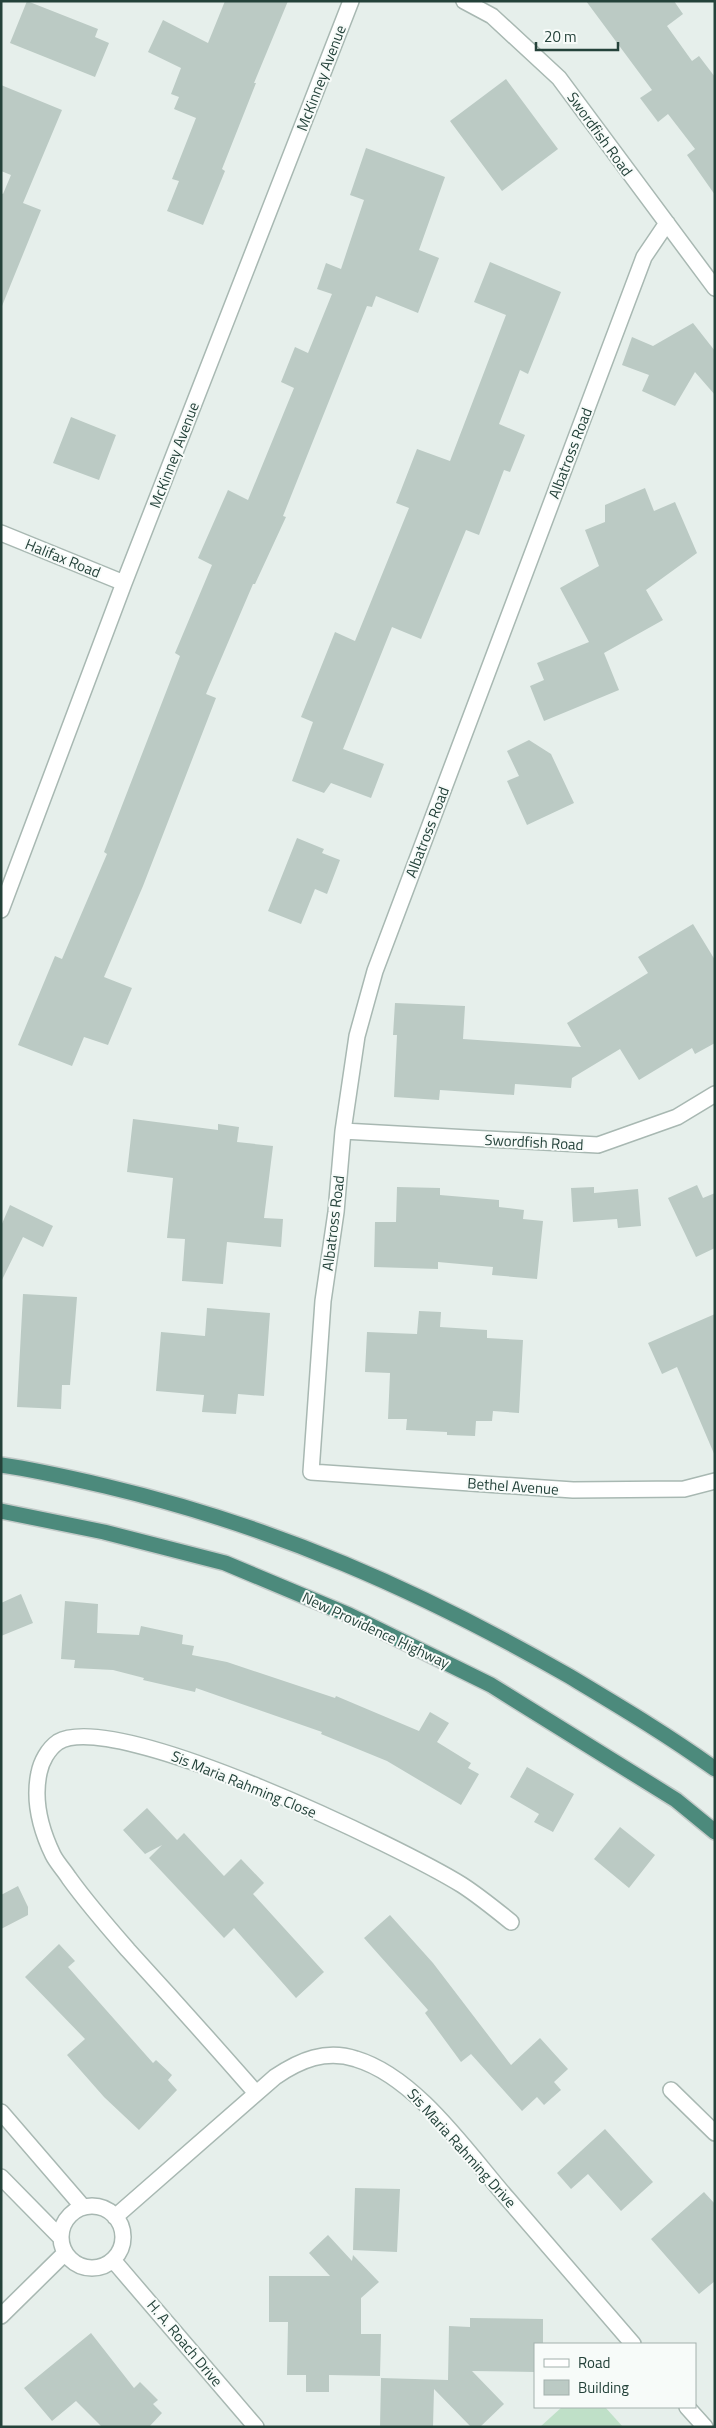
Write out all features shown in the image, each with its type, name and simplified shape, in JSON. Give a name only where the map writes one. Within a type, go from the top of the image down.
[{"type":"highway","points":[[1,1464],[132,1493],[230,1520],[368,1572],[506,1640],[645,1721],[715,1769]]},
{"type":"highway","name":"New Providence Highway","points":[[1,1511],[104,1532],[225,1563],[349,1615],[491,1685],[668,1795],[715,1832]]},
{"type":"street","name":"McKinney Avenue","points":[[1,910],[124,583],[351,1]]},
{"type":"street","name":"Swordfish Road","points":[[464,1],[492,16],[559,78],[715,288]]},
{"type":"street","name":"Albatross Road","points":[[311,1472],[323,1301],[336,1212],[343,1131],[357,1036],[375,971],[644,257],[667,223]]},
{"type":"street","name":"Halifax Road","points":[[1,533],[124,583]]},
{"type":"street","name":"Swordfish Road","points":[[343,1131],[598,1145],[677,1117],[715,1094]]},
{"type":"street","name":"Bethel Avenue","points":[[311,1472],[574,1490],[684,1489],[715,1481]]},
{"type":"street","name":"Sis Maria Rahming Close","points":[[256,2093],[89,1905],[54,1856],[37,1806],[36,1786],[40,1765],[50,1749],[59,1741],[92,1737],[113,1739],[188,1758],[228,1774],[425,1865],[462,1886],[511,1922]]},
{"type":"street","name":"Sis Maria Rahming Drive","points":[[115,2216],[256,2093],[295,2063],[316,2056],[339,2054],[358,2059],[390,2074],[430,2109],[632,2343]]},
{"type":"street","points":[[671,2090],[715,2133]]},
{"type":"street","points":[[1,2112],[82,2207]]},
{"type":"street","points":[[1,2177],[61,2238]]},
{"type":"street","points":[[82,2207],[100,2207],[115,2216],[121,2227],[123,2238],[120,2250],[113,2260],[97,2268],[88,2268],[71,2260],[65,2253],[61,2238],[64,2225],[71,2214],[82,2207]]},
{"type":"street","points":[[1,2316],[65,2253]]},
{"type":"street","name":"H. A. Roach Drive","points":[[113,2260],[256,2427]]},
{"type":"street","points":[[688,2408],[704,2427]]},
{"type":"green space","points":[[561,2408],[606,2408],[623,2427],[540,2427]]},
{"type":"building","points":[[27,1],[98,29],[95,37],[109,43],[95,77],[10,43]]},
{"type":"building","points":[[225,1],[288,1],[254,83],[256,83],[222,169],[225,171],[203,225],[167,211],[179,181],[172,179],[196,118],[174,109],[179,97],[171,94],[181,68],[148,52],[163,20],[208,43]]},
{"type":"building","points":[[586,1],[674,1],[683,14],[667,26],[692,61],[699,56],[715,77],[715,195],[687,155],[695,149],[668,114],[658,122],[640,98],[652,90]]},
{"type":"building","points":[[506,79],[558,149],[502,191],[450,121]]},
{"type":"building","points":[[1,85],[62,110],[23,203],[41,210],[2,306],[1,193],[3,194],[11,175],[1,171]]},
{"type":"building","points":[[366,148],[445,177],[419,250],[439,258],[418,313],[376,296],[372,307],[367,306],[283,516],[286,517],[255,584],[253,584],[206,694],[216,698],[143,886],[104,977],[132,988],[108,1045],[84,1037],[72,1066],[18,1045],[55,956],[62,959],[107,854],[104,852],[180,656],[175,653],[212,565],[198,558],[228,490],[248,500],[294,388],[281,382],[295,347],[308,353],[332,294],[317,289],[326,263],[341,269],[364,200],[350,195]]},
{"type":"building","points":[[490,262],[561,292],[528,374],[520,370],[499,424],[525,435],[510,472],[504,470],[479,535],[466,530],[421,639],[392,627],[343,749],[384,764],[371,798],[331,783],[324,793],[292,781],[313,722],[301,717],[335,632],[355,641],[409,508],[396,503],[417,449],[450,461],[506,315],[474,302]]},
{"type":"building","points":[[693,323],[715,351],[715,395],[695,372],[675,406],[642,391],[649,375],[622,365],[632,337],[653,346]]},
{"type":"building","points":[[71,417],[116,435],[99,480],[53,463]]},
{"type":"building","points":[[645,488],[654,511],[675,502],[697,553],[646,590],[663,620],[604,653],[619,690],[544,721],[530,686],[544,680],[537,663],[589,642],[560,588],[599,566],[585,530],[605,522],[605,505]]},
{"type":"building","points":[[529,740],[551,754],[574,803],[527,825],[507,781],[519,776],[507,751]]},
{"type":"building","points":[[297,838],[324,849],[322,853],[340,860],[327,894],[315,889],[301,924],[268,911]]},
{"type":"building","points":[[693,924],[715,960],[715,1043],[695,1054],[692,1048],[639,1080],[620,1049],[572,1078],[571,1088],[515,1084],[514,1095],[440,1090],[439,1100],[394,1097],[397,1035],[393,1035],[395,1003],[465,1006],[463,1039],[581,1047],[567,1023],[648,973],[638,957]]},
{"type":"building","points":[[133,1119],[218,1130],[218,1124],[239,1127],[237,1142],[273,1146],[264,1218],[283,1219],[281,1247],[227,1242],[223,1284],[182,1281],[185,1239],[167,1238],[173,1178],[127,1172]]},
{"type":"building","points":[[697,1185],[703,1198],[715,1193],[715,1248],[696,1257],[668,1198]]},
{"type":"building","points":[[397,1187],[440,1188],[440,1195],[499,1200],[499,1207],[524,1210],[523,1219],[543,1221],[537,1279],[492,1275],[493,1267],[438,1262],[438,1269],[374,1267],[375,1222],[396,1222]]},
{"type":"building","points":[[594,1187],[594,1193],[638,1189],[641,1226],[618,1228],[617,1219],[573,1222],[571,1188]]},
{"type":"building","points":[[10,1205],[53,1226],[43,1247],[23,1237],[1,1282],[1,1226]]},
{"type":"building","points":[[23,1294],[77,1297],[70,1385],[62,1385],[61,1409],[17,1407]]},
{"type":"building","points":[[207,1308],[270,1313],[264,1396],[238,1394],[236,1414],[202,1412],[204,1395],[156,1391],[161,1332],[205,1336]]},
{"type":"building","points":[[419,1311],[441,1312],[440,1327],[487,1330],[487,1338],[523,1340],[519,1413],[493,1411],[492,1421],[476,1421],[475,1436],[447,1435],[447,1432],[406,1430],[407,1419],[388,1419],[390,1373],[365,1372],[367,1332],[417,1334]]},
{"type":"building","points":[[715,1314],[715,1456],[677,1367],[662,1374],[648,1343]]},
{"type":"building","points":[[21,1594],[33,1623],[1,1636],[1,1603]]},
{"type":"building","points":[[65,1601],[98,1604],[97,1633],[139,1635],[141,1626],[183,1635],[182,1644],[194,1646],[192,1655],[227,1662],[335,1698],[336,1696],[419,1731],[430,1712],[449,1723],[437,1742],[471,1763],[468,1768],[479,1774],[461,1805],[387,1761],[321,1734],[322,1732],[196,1688],[195,1692],[143,1680],[144,1678],[113,1670],[74,1668],[75,1660],[61,1659]]},
{"type":"building","points":[[527,1767],[574,1794],[553,1832],[534,1822],[539,1814],[510,1797]]},
{"type":"building","points":[[147,1808],[177,1840],[184,1833],[224,1876],[241,1859],[264,1883],[253,1894],[324,1972],[296,1998],[234,1928],[224,1938],[149,1858],[162,1845],[145,1854],[123,1830]]},
{"type":"building","points":[[620,1827],[655,1855],[629,1888],[594,1859]]},
{"type":"building","points":[[18,1886],[28,1907],[28,1915],[1,1929],[1,1895]]},
{"type":"building","points":[[390,1915],[433,1963],[511,2065],[540,2038],[568,2069],[554,2082],[561,2090],[544,2105],[537,2097],[522,2111],[471,2054],[461,2062],[425,2013],[428,2010],[364,1938]]},
{"type":"building","points":[[59,1944],[75,1961],[68,1967],[153,2063],[156,2060],[172,2075],[168,2080],[177,2090],[139,2130],[104,2097],[67,2055],[85,2039],[25,1977]]},
{"type":"building","points":[[605,2129],[653,2182],[621,2211],[588,2174],[571,2189],[557,2173]]},
{"type":"building","points":[[355,2188],[400,2189],[397,2252],[353,2250]]},
{"type":"building","points":[[704,2192],[715,2204],[715,2281],[699,2294],[651,2239]]},
{"type":"building","points":[[328,2235],[352,2261],[353,2255],[379,2282],[361,2298],[361,2334],[381,2334],[380,2376],[329,2375],[329,2392],[306,2392],[306,2375],[287,2375],[288,2322],[269,2322],[269,2276],[330,2276],[309,2253]]},
{"type":"building","points":[[470,2318],[543,2319],[543,2343],[534,2343],[534,2372],[472,2371],[504,2404],[480,2427],[471,2427],[434,2389],[433,2427],[380,2427],[381,2378],[448,2380],[449,2326],[470,2327]]},
{"type":"building","points":[[91,2333],[134,2388],[140,2382],[158,2400],[153,2404],[162,2413],[149,2427],[102,2427],[76,2401],[52,2421],[24,2388]]}]
